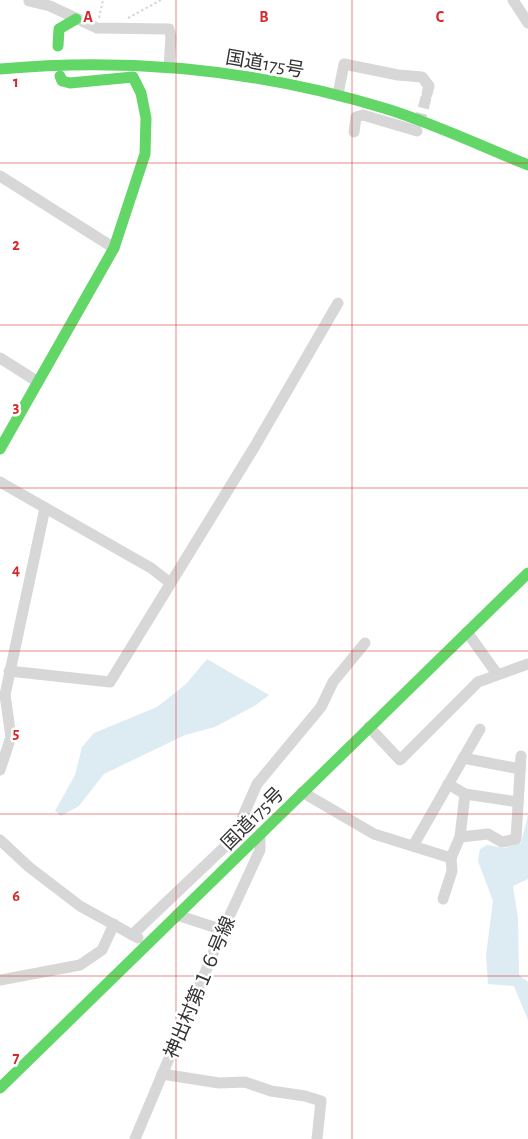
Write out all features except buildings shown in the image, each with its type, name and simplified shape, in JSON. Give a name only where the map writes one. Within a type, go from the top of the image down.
[{"type":"main road","points":[[58,46],[58,29],[76,19]]},
{"type":"main road","name":"国道175号","points":[[0,69],[77,63],[136,64],[231,74],[338,94],[440,127],[528,165]]},
{"type":"main road","points":[[0,448],[114,248],[145,154],[146,118],[141,93],[133,77],[70,83],[62,81],[60,76]]},
{"type":"main road","name":"国道175号","points":[[512,159],[528,169]]},
{"type":"main road","name":"国道175号","points":[[0,1088],[528,573]]},
{"type":"street","points":[[513,0],[528,23]]},
{"type":"street","points":[[30,1],[50,6],[97,28],[169,29],[171,37],[169,66]]},
{"type":"street","points":[[133,77],[136,64]]},
{"type":"street","points":[[338,94],[344,64],[398,75],[422,77],[429,86],[427,94]]},
{"type":"street","points":[[354,132],[356,117],[364,115],[417,131]]},
{"type":"street","points":[[0,176],[114,248]]},
{"type":"street","points":[[9,671],[110,682],[169,582],[254,446],[338,303]]},
{"type":"street","points":[[0,358],[38,382]]},
{"type":"street","points":[[0,482],[151,568],[169,582]]},
{"type":"street","points":[[0,770],[11,737],[5,695],[9,671],[45,508]]},
{"type":"street","points":[[467,632],[497,674]]},
{"type":"street","points":[[132,935],[234,839],[257,784],[321,707],[333,682],[365,643]]},
{"type":"street","points":[[369,727],[400,760],[478,682],[528,664]]},
{"type":"street","points":[[413,846],[480,729]]},
{"type":"street","points":[[460,837],[488,834],[502,842],[516,839],[521,756]]},
{"type":"street","points":[[464,758],[520,769]]},
{"type":"street","points":[[448,784],[465,794],[518,802]]},
{"type":"street","points":[[302,792],[374,834],[451,858]]},
{"type":"street","points":[[442,900],[452,870],[451,858],[460,837],[465,794]]},
{"type":"street","name":"神出村第１６号線","points":[[135,1139],[223,930],[260,850],[260,834]]},
{"type":"street","points":[[0,840],[29,867],[80,906],[148,944]]},
{"type":"street","points":[[177,915],[223,930]]},
{"type":"street","points":[[0,980],[80,965],[102,950],[114,924]]},
{"type":"street","points":[[162,1074],[219,1083],[245,1082],[271,1091],[305,1096],[321,1101],[316,1139]]},
{"type":"path","points":[[97,28],[102,0]]},
{"type":"path","points":[[122,21],[161,0]]},
{"type":"shaded area","points":[[207,659],[269,695],[256,705],[215,727],[185,735],[104,774],[79,806],[61,816],[55,811],[75,775],[82,747],[94,733],[157,707],[186,684]]},
{"type":"shaded area","points":[[528,815],[528,879],[513,886],[518,918],[519,975],[528,982],[528,1020],[514,986],[488,984],[486,955],[493,901],[478,861],[480,849],[487,845],[504,848],[521,843]]},
{"type":"tunnel","points":[[419,124],[427,94]]},
{"type":"traffic: fast","points":[[58,46],[59,29],[76,19]]},
{"type":"traffic: fast","points":[[0,69],[49,66],[147,66],[244,76],[292,85],[387,109],[440,128],[528,165]]},
{"type":"traffic: fast","points":[[0,449],[114,248],[145,154],[146,118],[141,93],[133,77],[70,83],[62,81],[60,76]]},
{"type":"traffic: fast","points":[[0,1088],[528,573]]}]
